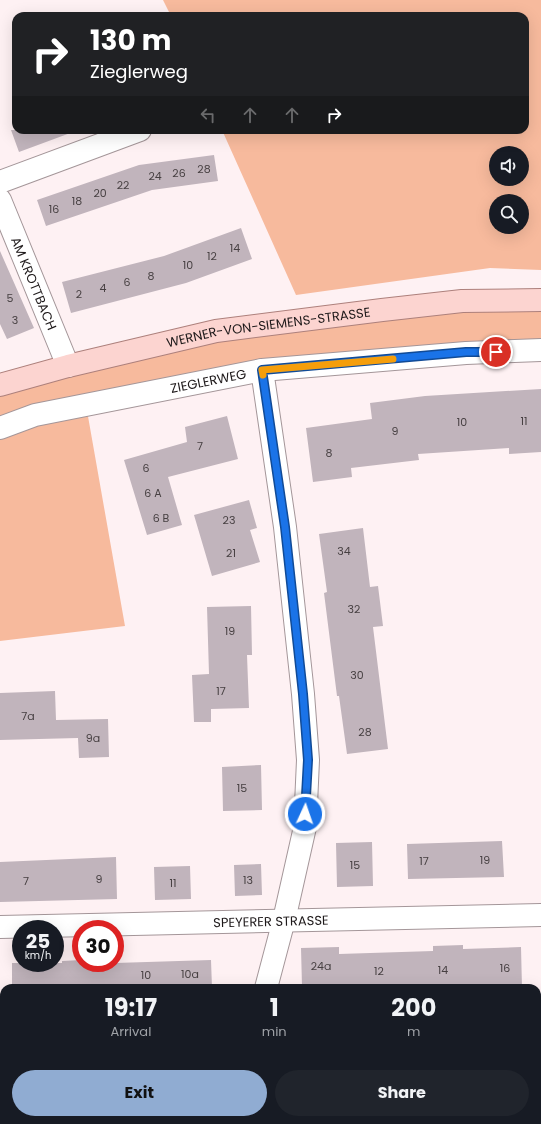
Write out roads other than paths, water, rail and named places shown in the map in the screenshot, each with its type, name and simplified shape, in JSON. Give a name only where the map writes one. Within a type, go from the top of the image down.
[{"type":"main road","name":"WERNER-VON-SIEMENS-STRASSE","points":[[0,385],[68,366],[216,331],[462,301],[541,300]]},
{"type":"street","points":[[0,182],[129,134]]},
{"type":"street","name":"AM KROTTBACH","points":[[0,200],[68,366]]},
{"type":"street","name":"ZIEGLERWEG","points":[[0,428],[35,415],[262,370],[466,352],[541,350]]},
{"type":"street","points":[[262,370],[285,527],[303,694],[308,760],[305,827],[284,920],[267,984]]},
{"type":"street","name":"SPEYERER STRASSE","points":[[0,927],[541,915]]}]
